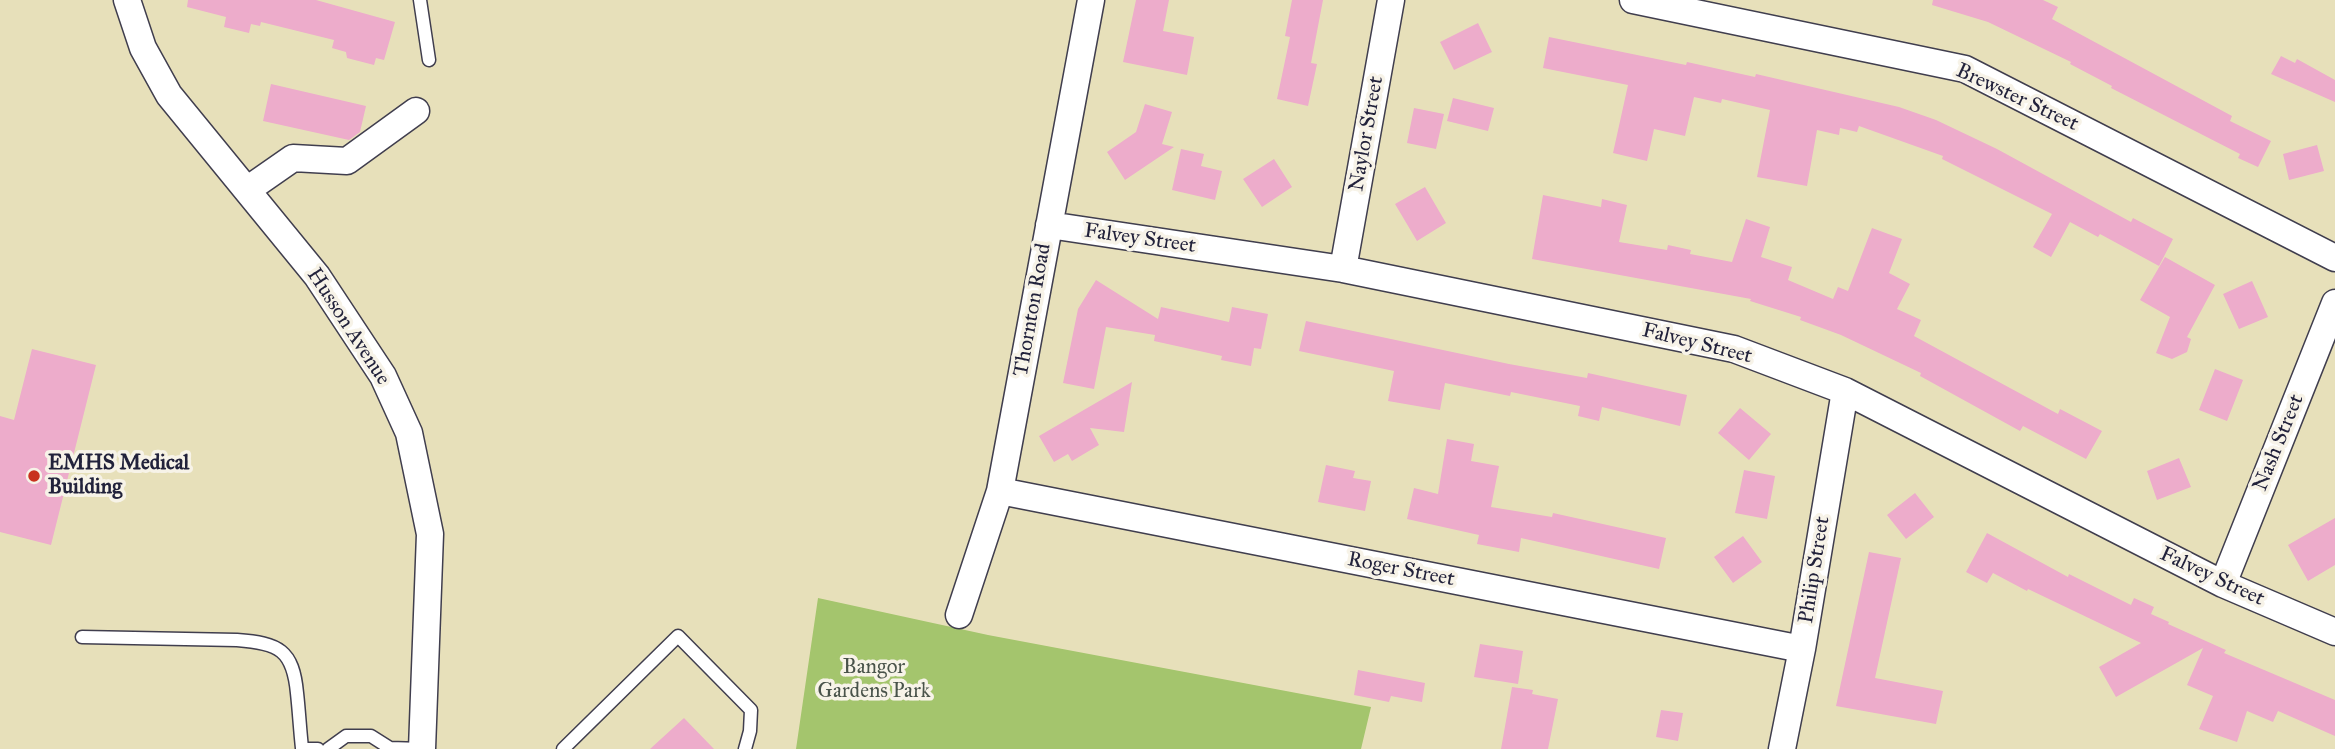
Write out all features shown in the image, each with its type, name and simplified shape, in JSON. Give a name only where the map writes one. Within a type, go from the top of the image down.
[{"type":"street","name":"Husson Avenue","points":[[127,0],[143,48],[169,95],[317,276],[383,376],[409,433],[430,534],[422,749]]},
{"type":"street","name":"Thornton Road","points":[[959,615],[1000,491],[1091,0]]},
{"type":"street","name":"Naylor Street","points":[[1343,269],[1391,0]]},
{"type":"street","name":"Brewster Street","points":[[1633,0],[1965,69],[2335,258]]},
{"type":"street","points":[[247,190],[293,159],[347,161],[416,111]]},
{"type":"street","name":"Falvey Street","points":[[1049,225],[1343,269],[1734,349],[1845,391],[2222,584],[2335,632]]},
{"type":"street","name":"Nash Street","points":[[2222,584],[2335,303]]},
{"type":"street","name":"Philip Street","points":[[1782,749],[1802,649],[1845,391]]},
{"type":"street","name":"Roger Street","points":[[1000,491],[1802,649]]},
{"type":"lane","points":[[420,0],[429,60]]},
{"type":"lane","points":[[563,749],[678,636],[751,710],[750,731],[745,749]]},
{"type":"lane","points":[[82,637],[237,639],[258,641],[276,648],[289,659],[295,672],[302,748],[318,749]]},
{"type":"lane","points":[[328,749],[346,736],[371,736],[390,749],[422,749]]},
{"type":"green space","name":"Bangor Gardens Park","points":[[818,598],[988,635],[1371,707],[1361,749],[796,749]]},
{"type":"building","points":[[188,0],[316,0],[395,22],[384,60],[376,58],[374,65],[347,58],[346,52],[332,48],[334,40],[261,22],[260,26],[251,24],[249,33],[224,27],[226,17],[187,7]]},
{"type":"building","points":[[1136,0],[1169,0],[1163,31],[1194,37],[1187,75],[1123,62]]},
{"type":"building","points":[[1292,0],[1323,0],[1311,63],[1317,64],[1308,106],[1277,99],[1290,37],[1285,36]]},
{"type":"building","points":[[1933,0],[2043,0],[2058,7],[2052,19],[2232,116],[2230,121],[2271,141],[2258,167],[2238,158],[2240,154],[2111,88],[2112,86],[2070,64],[2071,62],[1988,22],[1932,5]]},
{"type":"building","points":[[1478,23],[1492,52],[1454,70],[1440,42]]},
{"type":"building","points":[[1549,37],[1686,65],[1687,62],[1755,77],[1756,74],[1899,107],[1936,120],[1997,149],[2131,222],[2133,218],[2173,239],[2159,266],[2100,234],[2098,237],[2070,222],[2051,257],[2033,247],[2052,214],[1942,159],[1943,156],[1859,126],[1857,132],[1840,128],[1839,135],[1817,130],[1807,186],[1757,177],[1770,110],[1722,99],[1721,103],[1694,97],[1685,136],[1654,129],[1647,161],[1613,153],[1628,85],[1543,68]]},
{"type":"building","points":[[2281,56],[2295,63],[2297,59],[2335,80],[2335,102],[2271,74]]},
{"type":"building","points":[[271,84],[366,106],[360,132],[349,140],[263,121]]},
{"type":"building","points":[[1453,98],[1494,108],[1488,131],[1447,121]]},
{"type":"building","points":[[1145,104],[1172,112],[1162,144],[1174,147],[1125,180],[1107,152],[1136,132]]},
{"type":"building","points":[[1414,108],[1444,114],[1436,149],[1407,143]]},
{"type":"building","points":[[2317,145],[2324,171],[2289,180],[2283,154]]},
{"type":"building","points":[[1181,149],[1204,154],[1201,166],[1222,171],[1215,200],[1172,190]]},
{"type":"building","points":[[1274,159],[1292,187],[1262,207],[1243,179]]},
{"type":"building","points":[[1425,187],[1446,223],[1417,241],[1395,204]]},
{"type":"building","points":[[1543,195],[1601,207],[1602,199],[1627,205],[1619,242],[1667,250],[1668,245],[1691,250],[1690,254],[1732,262],[1746,219],[1770,227],[1761,257],[1792,267],[1788,280],[1833,299],[1838,287],[1848,291],[1872,228],[1902,239],[1889,273],[1910,284],[1897,309],[1921,320],[1914,336],[2058,414],[2060,409],[2102,431],[2086,459],[2023,426],[2020,431],[1920,376],[1921,373],[1841,335],[1800,320],[1801,317],[1750,301],[1751,299],[1532,259]]},
{"type":"building","points":[[2165,257],[2215,285],[2187,337],[2191,339],[2187,352],[2172,359],[2156,353],[2170,317],[2140,300]]},
{"type":"building","points":[[1096,280],[1158,319],[1161,307],[1229,322],[1232,307],[1268,314],[1261,349],[1254,348],[1251,366],[1221,360],[1222,356],[1154,341],[1155,335],[1106,327],[1094,389],[1063,383],[1078,309]]},
{"type":"building","points":[[2252,281],[2268,317],[2239,329],[2223,294]]},
{"type":"building","points":[[1306,321],[1509,364],[1587,378],[1588,373],[1687,395],[1680,426],[1602,407],[1599,421],[1578,416],[1580,406],[1511,392],[1510,396],[1445,383],[1440,410],[1388,401],[1394,371],[1299,351]]},
{"type":"building","name":"EMHS Medical Building","points":[[32,349],[96,365],[51,545],[0,532],[0,416],[14,420]]},
{"type":"building","points":[[2215,369],[2243,380],[2227,421],[2199,410]]},
{"type":"building","points":[[1132,382],[1124,432],[1090,428],[1099,445],[1072,461],[1068,454],[1054,462],[1039,436]]},
{"type":"building","points":[[1740,408],[1771,434],[1749,460],[1718,433]]},
{"type":"building","points":[[1447,439],[1474,444],[1471,461],[1499,466],[1491,507],[1552,517],[1553,513],[1666,538],[1659,569],[1521,538],[1519,552],[1477,544],[1479,535],[1407,519],[1414,488],[1438,494]]},
{"type":"building","points":[[2179,458],[2191,487],[2157,500],[2147,471]]},
{"type":"building","points":[[1326,465],[1355,471],[1353,478],[1371,481],[1365,511],[1318,502]]},
{"type":"building","points":[[1744,470],[1775,476],[1767,519],[1735,513]]},
{"type":"building","points":[[1915,493],[1934,517],[1906,539],[1887,515]]},
{"type":"building","points":[[2335,518],[2335,565],[2308,581],[2288,545]]},
{"type":"building","points":[[1987,533],[2068,577],[2069,574],[2131,605],[2134,598],[2154,607],[2151,614],[2226,650],[2224,653],[2335,700],[2335,736],[2278,711],[2273,722],[2247,711],[2237,742],[2199,729],[2213,696],[2187,685],[2203,648],[2116,697],[2099,667],[2141,643],[1993,573],[1987,583],[1966,572]]},
{"type":"building","points":[[1743,536],[1762,562],[1733,583],[1714,557]]},
{"type":"building","points":[[1869,552],[1901,558],[1875,678],[1943,691],[1936,724],[1836,706]]},
{"type":"building","points":[[1480,644],[1523,651],[1518,684],[1474,677]]},
{"type":"building","points":[[1358,670],[1425,683],[1422,702],[1391,696],[1389,702],[1354,695]]},
{"type":"building","points":[[1512,687],[1533,690],[1532,694],[1558,699],[1548,749],[1501,749]]},
{"type":"building","points":[[1661,710],[1683,713],[1678,741],[1656,737]]},
{"type":"building","points":[[684,718],[714,749],[650,749]]},
{"type":"place","name":"EMHS Medical Building","points":[[34,476]]}]
